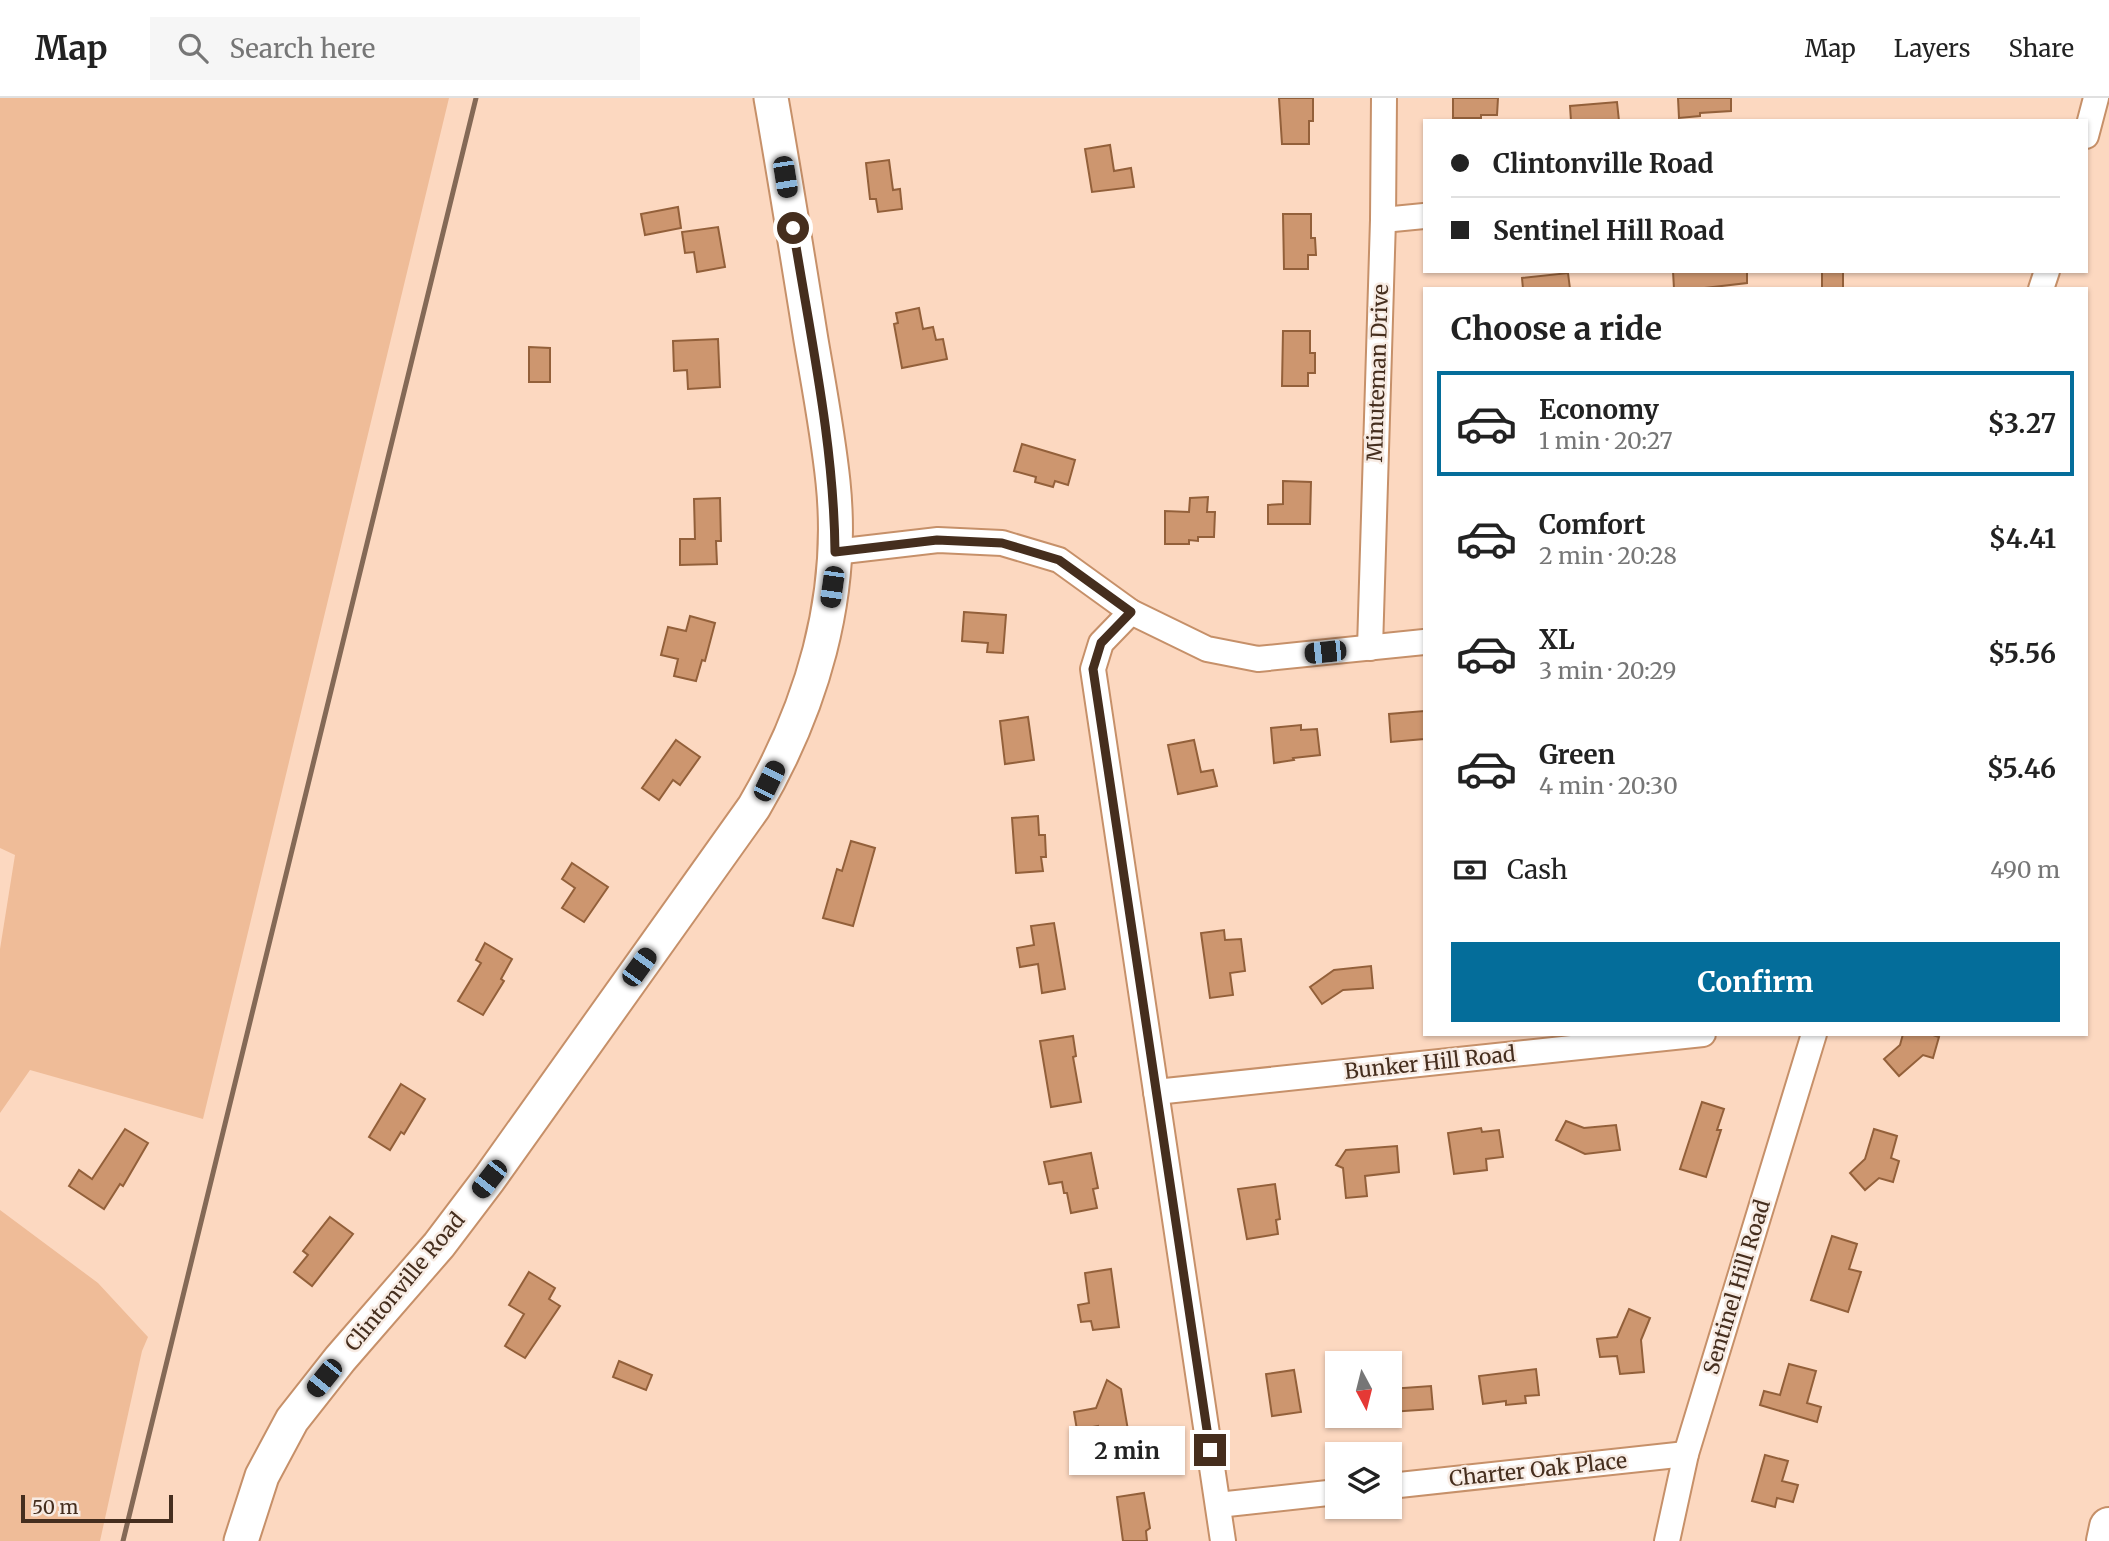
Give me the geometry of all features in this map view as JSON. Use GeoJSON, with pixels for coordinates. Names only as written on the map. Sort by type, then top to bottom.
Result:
{"type":"FeatureCollection","features":[{"type":"Feature","properties":{"kind":"highway"},"geometry":{"type":"LineString","coordinates":[[2106,1541],[2109,1527]]}},
{"type":"Feature","properties":{"kind":"street","name":"Clintonville Road"},"geometry":{"type":"LineString","coordinates":[[241,1541],[262,1476],[292,1420],[340,1359],[439,1245],[489,1179],[754,807],[801,715],[819,660],[830,606],[835,552],[833,483],[772,98]]}},
{"type":"Feature","properties":{"kind":"street","name":"Minuteman Drive"},"geometry":{"type":"LineString","coordinates":[[1370,648],[1383,220],[1384,98]]}},
{"type":"Feature","properties":{"kind":"street"},"geometry":{"type":"LineString","coordinates":[[2088,128],[2096,98]]}},
{"type":"Feature","properties":{"kind":"street"},"geometry":{"type":"LineString","coordinates":[[1383,220],[1423,216]]}},
{"type":"Feature","properties":{"kind":"street"},"geometry":{"type":"LineString","coordinates":[[835,552],[937,540],[1002,543],[1059,560],[1131,612],[1207,649],[1258,659],[1423,642]]}},
{"type":"Feature","properties":{"kind":"street"},"geometry":{"type":"LineString","coordinates":[[1131,612],[1101,643],[1093,669],[1223,1541]]}},
{"type":"Feature","properties":{"kind":"street","name":"Bunker Hill Road"},"geometry":{"type":"LineString","coordinates":[[1156,1091],[1684,1036]]}},
{"type":"Feature","properties":{"kind":"street","name":"Sentinel Hill Road"},"geometry":{"type":"LineString","coordinates":[[1667,1541],[1686,1454],[1813,1036]]}},
{"type":"Feature","properties":{"kind":"street","name":"Charter Oak Place"},"geometry":{"type":"LineString","coordinates":[[1402,1485],[1686,1454]]}},
{"type":"Feature","properties":{"kind":"street"},"geometry":{"type":"LineString","coordinates":[[1218,1504],[1325,1493]]}},
{"type":"Feature","properties":{"kind":"shaded area"},"geometry":{"type":"Polygon","coordinates":[[[0,98],[449,98],[203,1119],[30,1070],[0,1113],[0,949],[15,855],[0,848],[0,98]]]}},
{"type":"Feature","properties":{"kind":"shaded area"},"geometry":{"type":"Polygon","coordinates":[[[0,1210],[98,1283],[148,1337],[142,1351],[100,1541],[0,1541],[0,1210]]]}},
{"type":"Feature","properties":{"kind":"building"},"geometry":{"type":"Polygon","coordinates":[[[1279,98],[1313,98],[1309,144],[1282,144],[1279,98]]]}},
{"type":"Feature","properties":{"kind":"building"},"geometry":{"type":"Polygon","coordinates":[[[1453,98],[1498,98],[1497,115],[1453,118],[1453,98]]]}},
{"type":"Feature","properties":{"kind":"building"},"geometry":{"type":"Polygon","coordinates":[[[1678,98],[1731,98],[1731,111],[1700,113],[1700,116],[1679,118],[1678,98]]]}},
{"type":"Feature","properties":{"kind":"building"},"geometry":{"type":"Polygon","coordinates":[[[1617,102],[1619,119],[1571,119],[1570,106],[1617,102]]]}},
{"type":"Feature","properties":{"kind":"building"},"geometry":{"type":"Polygon","coordinates":[[[1110,145],[1114,171],[1131,168],[1134,187],[1092,192],[1085,149],[1110,145]]]}},
{"type":"Feature","properties":{"kind":"building"},"geometry":{"type":"Polygon","coordinates":[[[889,160],[893,190],[900,189],[902,209],[878,212],[876,199],[870,199],[866,163],[889,160]]]}},
{"type":"Feature","properties":{"kind":"building"},"geometry":{"type":"Polygon","coordinates":[[[678,207],[681,228],[645,235],[641,214],[678,207]]]}},
{"type":"Feature","properties":{"kind":"building"},"geometry":{"type":"Polygon","coordinates":[[[1283,214],[1311,214],[1311,238],[1315,238],[1316,255],[1308,255],[1308,269],[1284,269],[1283,214]]]}},
{"type":"Feature","properties":{"kind":"building"},"geometry":{"type":"Polygon","coordinates":[[[718,227],[725,267],[697,272],[694,252],[685,253],[682,232],[718,227]]]}},
{"type":"Feature","properties":{"kind":"building"},"geometry":{"type":"Polygon","coordinates":[[[1568,273],[1570,287],[1523,287],[1522,278],[1568,273]]]}},
{"type":"Feature","properties":{"kind":"building"},"geometry":{"type":"Polygon","coordinates":[[[1673,273],[1747,273],[1747,283],[1713,287],[1674,287],[1673,273]]]}},
{"type":"Feature","properties":{"kind":"building"},"geometry":{"type":"Polygon","coordinates":[[[1822,273],[1843,273],[1843,287],[1822,287],[1822,273]]]}},
{"type":"Feature","properties":{"kind":"building"},"geometry":{"type":"Polygon","coordinates":[[[919,308],[923,329],[933,327],[936,340],[943,339],[947,359],[902,368],[894,324],[898,323],[896,313],[919,308]]]}},
{"type":"Feature","properties":{"kind":"building"},"geometry":{"type":"Polygon","coordinates":[[[1283,331],[1310,331],[1310,353],[1315,353],[1315,373],[1308,373],[1308,386],[1282,386],[1283,331]]]}},
{"type":"Feature","properties":{"kind":"building"},"geometry":{"type":"Polygon","coordinates":[[[718,339],[720,387],[688,389],[687,370],[674,371],[673,341],[718,339]]]}},
{"type":"Feature","properties":{"kind":"building"},"geometry":{"type":"Polygon","coordinates":[[[529,347],[550,348],[550,382],[529,382],[529,347]]]}},
{"type":"Feature","properties":{"kind":"building"},"geometry":{"type":"Polygon","coordinates":[[[1022,444],[1075,460],[1068,485],[1055,481],[1053,487],[1035,482],[1036,477],[1014,471],[1022,444]]]}},
{"type":"Feature","properties":{"kind":"building"},"geometry":{"type":"Polygon","coordinates":[[[1283,481],[1311,482],[1310,524],[1268,524],[1268,505],[1283,504],[1283,481]]]}},
{"type":"Feature","properties":{"kind":"building"},"geometry":{"type":"Polygon","coordinates":[[[1208,497],[1207,512],[1215,512],[1214,537],[1198,537],[1198,541],[1189,540],[1189,544],[1165,544],[1165,511],[1189,512],[1190,498],[1208,497]]]}},
{"type":"Feature","properties":{"kind":"building"},"geometry":{"type":"Polygon","coordinates":[[[720,498],[721,541],[716,541],[717,564],[680,565],[680,539],[695,539],[694,499],[720,498]]]}},
{"type":"Feature","properties":{"kind":"building"},"geometry":{"type":"Polygon","coordinates":[[[964,612],[1006,615],[1003,653],[987,652],[988,643],[962,641],[964,612]]]}},
{"type":"Feature","properties":{"kind":"building"},"geometry":{"type":"Polygon","coordinates":[[[690,616],[715,623],[705,661],[702,660],[696,681],[674,676],[678,659],[661,655],[668,627],[686,631],[690,616]]]}},
{"type":"Feature","properties":{"kind":"building"},"geometry":{"type":"Polygon","coordinates":[[[1423,711],[1423,739],[1391,742],[1389,714],[1423,711]]]}},
{"type":"Feature","properties":{"kind":"building"},"geometry":{"type":"Polygon","coordinates":[[[1028,717],[1034,760],[1005,764],[1000,721],[1028,717]]]}},
{"type":"Feature","properties":{"kind":"building"},"geometry":{"type":"Polygon","coordinates":[[[1301,725],[1301,730],[1317,729],[1320,755],[1274,763],[1271,728],[1301,725]]]}},
{"type":"Feature","properties":{"kind":"building"},"geometry":{"type":"Polygon","coordinates":[[[676,740],[700,757],[680,785],[673,780],[659,800],[642,788],[676,740]]]}},
{"type":"Feature","properties":{"kind":"building"},"geometry":{"type":"Polygon","coordinates":[[[1194,740],[1201,772],[1213,770],[1217,786],[1178,794],[1168,745],[1194,740]]]}},
{"type":"Feature","properties":{"kind":"building"},"geometry":{"type":"Polygon","coordinates":[[[1038,816],[1039,835],[1045,835],[1046,857],[1041,857],[1043,871],[1016,873],[1012,818],[1038,816]]]}},
{"type":"Feature","properties":{"kind":"building"},"geometry":{"type":"Polygon","coordinates":[[[851,841],[875,848],[853,926],[823,918],[837,869],[842,871],[851,841]]]}},
{"type":"Feature","properties":{"kind":"building"},"geometry":{"type":"Polygon","coordinates":[[[572,863],[608,887],[584,922],[562,908],[575,888],[562,879],[572,863]]]}},
{"type":"Feature","properties":{"kind":"building"},"geometry":{"type":"Polygon","coordinates":[[[1054,923],[1065,989],[1042,993],[1038,964],[1020,967],[1017,948],[1034,945],[1031,926],[1054,923]]]}},
{"type":"Feature","properties":{"kind":"building"},"geometry":{"type":"Polygon","coordinates":[[[1224,930],[1225,940],[1241,939],[1245,971],[1230,973],[1233,995],[1210,998],[1201,933],[1224,930]]]}},
{"type":"Feature","properties":{"kind":"building"},"geometry":{"type":"Polygon","coordinates":[[[485,943],[512,959],[501,979],[504,981],[483,1015],[458,1001],[481,963],[476,960],[485,943]]]}},
{"type":"Feature","properties":{"kind":"building"},"geometry":{"type":"Polygon","coordinates":[[[1371,966],[1373,988],[1343,990],[1322,1004],[1310,987],[1334,970],[1371,966]]]}},
{"type":"Feature","properties":{"kind":"building"},"geometry":{"type":"Polygon","coordinates":[[[1073,1036],[1076,1056],[1073,1057],[1081,1102],[1051,1107],[1040,1041],[1073,1036]]]}},
{"type":"Feature","properties":{"kind":"building"},"geometry":{"type":"Polygon","coordinates":[[[1902,1036],[1939,1037],[1933,1058],[1923,1055],[1899,1076],[1884,1059],[1900,1045],[1902,1036]]]}},
{"type":"Feature","properties":{"kind":"building"},"geometry":{"type":"Polygon","coordinates":[[[401,1084],[425,1099],[404,1134],[401,1132],[390,1150],[369,1137],[401,1084]]]}},
{"type":"Feature","properties":{"kind":"building"},"geometry":{"type":"Polygon","coordinates":[[[1702,1102],[1724,1109],[1717,1130],[1721,1130],[1706,1177],[1680,1169],[1702,1102]]]}},
{"type":"Feature","properties":{"kind":"building"},"geometry":{"type":"Polygon","coordinates":[[[1566,1121],[1584,1128],[1616,1125],[1620,1150],[1585,1154],[1556,1140],[1566,1121]]]}},
{"type":"Feature","properties":{"kind":"building"},"geometry":{"type":"Polygon","coordinates":[[[1481,1128],[1482,1132],[1499,1130],[1503,1157],[1486,1159],[1487,1170],[1454,1174],[1448,1133],[1481,1128]]]}},
{"type":"Feature","properties":{"kind":"building"},"geometry":{"type":"Polygon","coordinates":[[[125,1129],[148,1143],[123,1186],[120,1184],[104,1209],[69,1186],[79,1170],[92,1179],[125,1129]]]}},
{"type":"Feature","properties":{"kind":"building"},"geometry":{"type":"Polygon","coordinates":[[[1874,1129],[1897,1136],[1891,1158],[1899,1161],[1893,1182],[1879,1178],[1865,1190],[1850,1173],[1865,1159],[1874,1129]]]}},
{"type":"Feature","properties":{"kind":"building"},"geometry":{"type":"Polygon","coordinates":[[[1397,1146],[1399,1172],[1365,1176],[1367,1196],[1346,1198],[1343,1168],[1336,1165],[1346,1150],[1397,1146]]]}},
{"type":"Feature","properties":{"kind":"building"},"geometry":{"type":"Polygon","coordinates":[[[1091,1153],[1098,1188],[1093,1189],[1097,1208],[1071,1213],[1062,1182],[1049,1184],[1044,1162],[1091,1153]]]}},
{"type":"Feature","properties":{"kind":"building"},"geometry":{"type":"Polygon","coordinates":[[[1275,1184],[1280,1219],[1276,1220],[1278,1234],[1247,1239],[1238,1189],[1275,1184]]]}},
{"type":"Feature","properties":{"kind":"building"},"geometry":{"type":"Polygon","coordinates":[[[330,1217],[353,1234],[312,1286],[294,1272],[308,1255],[303,1251],[330,1217]]]}},
{"type":"Feature","properties":{"kind":"building"},"geometry":{"type":"Polygon","coordinates":[[[1832,1236],[1857,1244],[1849,1269],[1861,1272],[1848,1312],[1811,1300],[1832,1236]]]}},
{"type":"Feature","properties":{"kind":"building"},"geometry":{"type":"Polygon","coordinates":[[[1111,1269],[1119,1327],[1093,1330],[1091,1321],[1081,1322],[1078,1305],[1089,1303],[1085,1273],[1111,1269]]]}},
{"type":"Feature","properties":{"kind":"building"},"geometry":{"type":"Polygon","coordinates":[[[529,1272],[555,1288],[549,1299],[560,1306],[525,1358],[505,1346],[524,1314],[509,1305],[529,1272]]]}},
{"type":"Feature","properties":{"kind":"building"},"geometry":{"type":"Polygon","coordinates":[[[1629,1309],[1650,1318],[1641,1340],[1644,1372],[1620,1374],[1617,1356],[1600,1357],[1597,1339],[1617,1337],[1629,1309]]]}},
{"type":"Feature","properties":{"kind":"building"},"geometry":{"type":"Polygon","coordinates":[[[619,1361],[652,1375],[646,1390],[613,1377],[619,1361]]]}},
{"type":"Feature","properties":{"kind":"building"},"geometry":{"type":"Polygon","coordinates":[[[1789,1364],[1816,1371],[1807,1403],[1821,1407],[1817,1422],[1760,1405],[1764,1391],[1780,1395],[1789,1364]]]}},
{"type":"Feature","properties":{"kind":"building"},"geometry":{"type":"Polygon","coordinates":[[[1536,1369],[1539,1395],[1525,1396],[1526,1403],[1506,1405],[1506,1401],[1483,1404],[1479,1376],[1536,1369]]]}},
{"type":"Feature","properties":{"kind":"building"},"geometry":{"type":"Polygon","coordinates":[[[1294,1370],[1301,1412],[1272,1416],[1266,1374],[1294,1370]]]}},
{"type":"Feature","properties":{"kind":"building"},"geometry":{"type":"Polygon","coordinates":[[[1107,1380],[1121,1389],[1130,1442],[1101,1447],[1098,1426],[1077,1430],[1074,1412],[1096,1408],[1107,1380]]]}},
{"type":"Feature","properties":{"kind":"building"},"geometry":{"type":"Polygon","coordinates":[[[1431,1386],[1433,1409],[1402,1411],[1402,1388],[1431,1386]]]}},
{"type":"Feature","properties":{"kind":"building"},"geometry":{"type":"Polygon","coordinates":[[[1765,1455],[1788,1461],[1782,1481],[1798,1485],[1793,1502],[1777,1498],[1775,1507],[1752,1501],[1765,1455]]]}},
{"type":"Feature","properties":{"kind":"building"},"geometry":{"type":"Polygon","coordinates":[[[1144,1493],[1150,1528],[1146,1531],[1147,1541],[1123,1541],[1117,1497],[1144,1493]]]}},
{"type":"Feature","properties":{"kind":"railway"},"geometry":{"type":"LineString","coordinates":[[123,1541],[476,98]]}},
{"type":"Feature","properties":{"kind":"route"},"geometry":{"type":"LineString","coordinates":[[793,228],[830,456],[835,552],[937,540],[1002,543],[1059,560],[1131,612],[1101,643],[1093,669],[1210,1450]]}}]}
